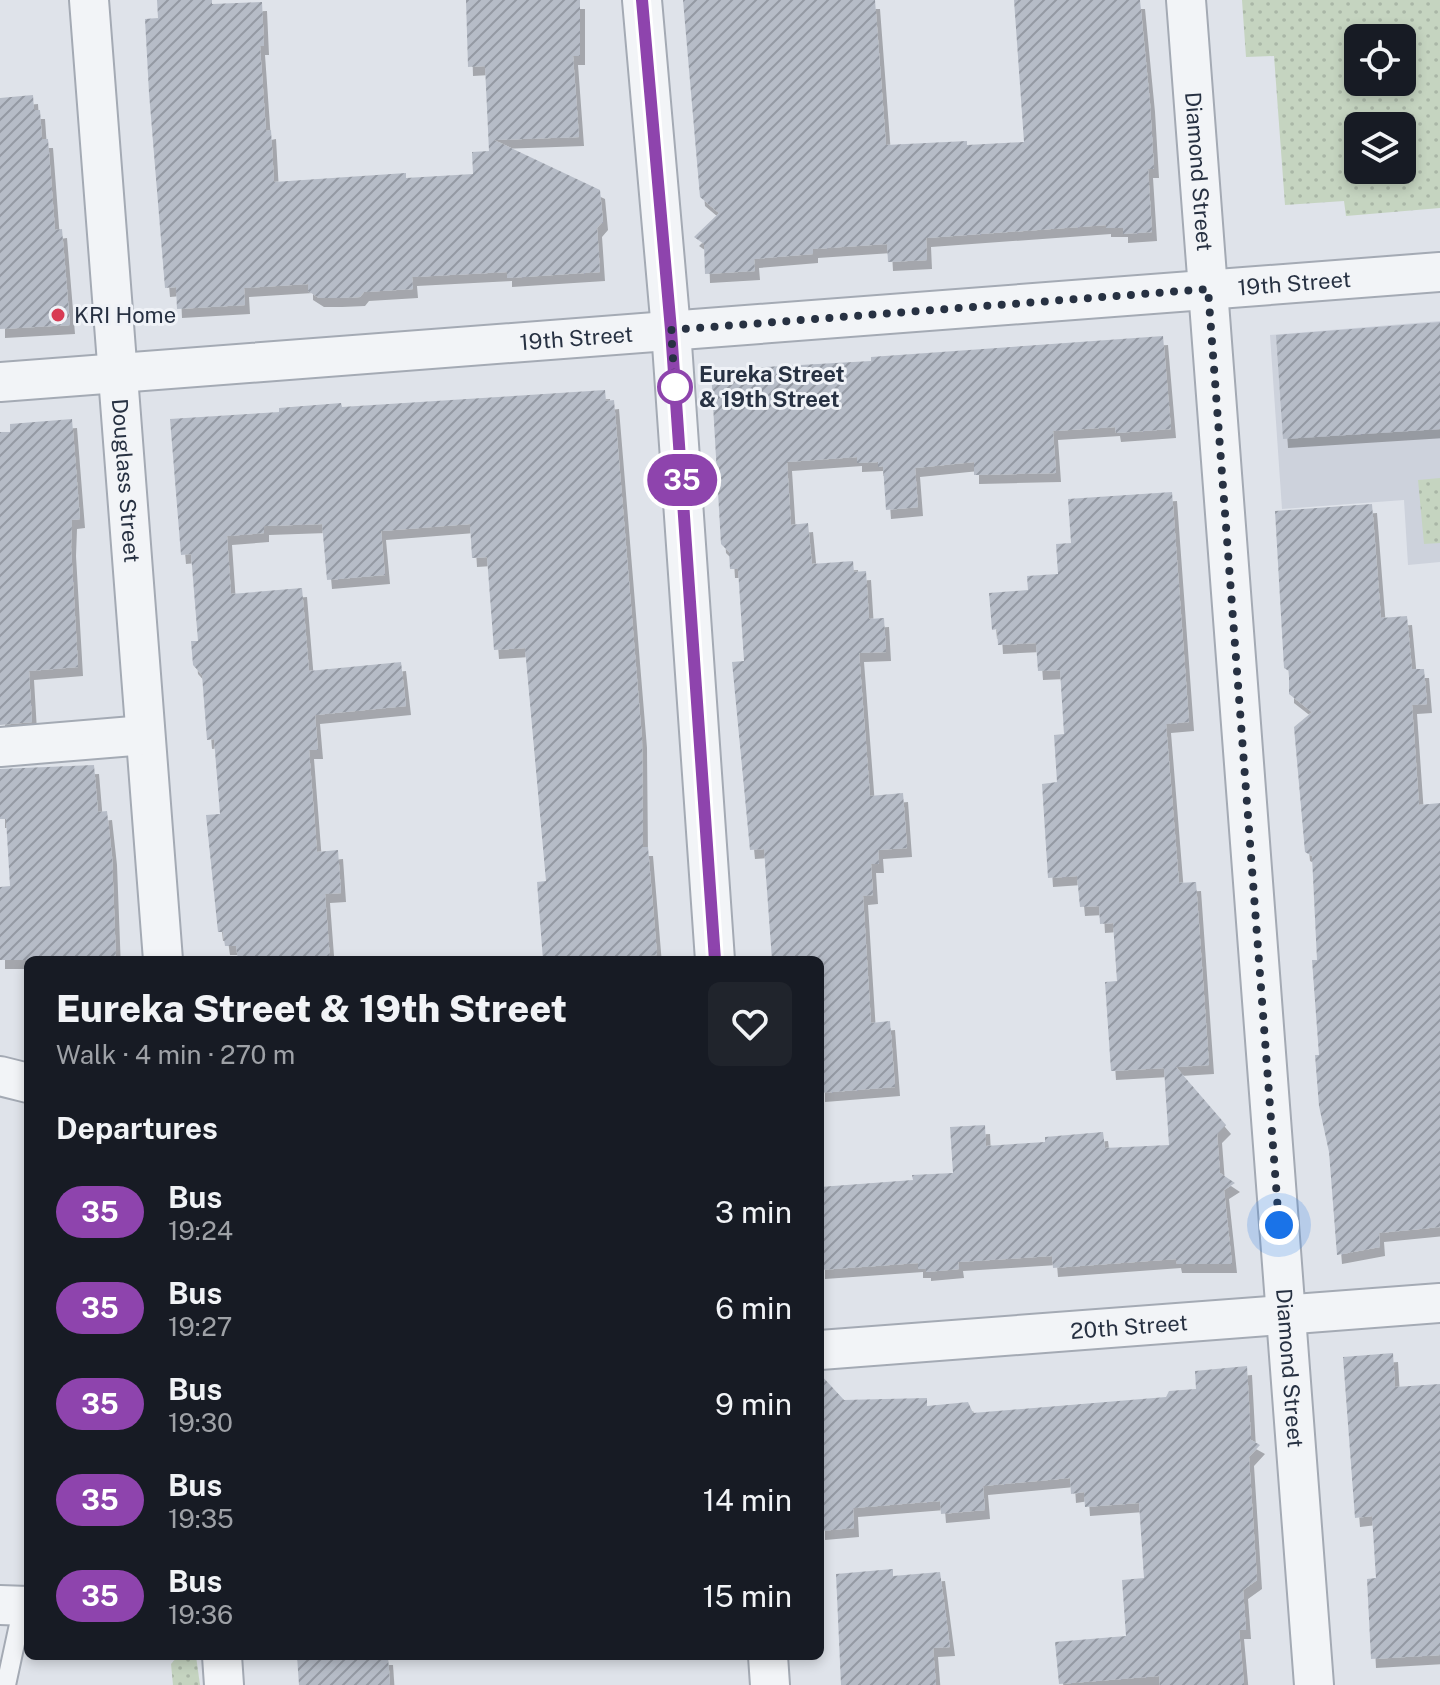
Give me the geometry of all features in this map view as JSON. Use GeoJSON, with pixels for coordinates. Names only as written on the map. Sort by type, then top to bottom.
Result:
{"type":"FeatureCollection","features":[{"type":"Feature","properties":{"kind":"street","name":"Douglass Street"},"geometry":{"type":"LineString","coordinates":[[89,0],[163,956]]}},
{"type":"Feature","properties":{"kind":"street"},"geometry":{"type":"LineString","coordinates":[[642,0],[671,330],[715,956]]}},
{"type":"Feature","properties":{"kind":"street","name":"Diamond Street"},"geometry":{"type":"LineString","coordinates":[[1186,0],[1314,1685]]}},
{"type":"Feature","properties":{"kind":"street","name":"19th Street"},"geometry":{"type":"LineString","coordinates":[[0,382],[1440,272]]}},
{"type":"Feature","properties":{"kind":"street"},"geometry":{"type":"LineString","coordinates":[[0,747],[145,735]]}},
{"type":"Feature","properties":{"kind":"street"},"geometry":{"type":"LineString","coordinates":[[0,1076],[24,1082]]}},
{"type":"Feature","properties":{"kind":"street","name":"20th Street"},"geometry":{"type":"LineString","coordinates":[[824,1350],[1440,1303]]}},
{"type":"Feature","properties":{"kind":"street"},"geometry":{"type":"LineString","coordinates":[[222,1660],[224,1685]]}},
{"type":"Feature","properties":{"kind":"street"},"geometry":{"type":"LineString","coordinates":[[768,1660],[770,1685]]}},
{"type":"Feature","properties":{"kind":"lane"},"geometry":{"type":"LineString","coordinates":[[6,1685],[17,1606]]}},
{"type":"Feature","properties":{"kind":"shaded area"},"geometry":{"type":"Polygon","coordinates":[[[1440,321],[1440,562],[1408,565],[1404,500],[1282,509],[1270,335],[1440,321]]]}},
{"type":"Feature","properties":{"kind":"green space"},"geometry":{"type":"Polygon","coordinates":[[[1242,0],[1440,0],[1440,208],[1346,216],[1344,201],[1285,205],[1274,56],[1246,57],[1242,0]]]}},
{"type":"Feature","properties":{"kind":"green space"},"geometry":{"type":"Polygon","coordinates":[[[1440,478],[1440,543],[1424,544],[1418,480],[1440,478]]]}},
{"type":"Feature","properties":{"kind":"green space"},"geometry":{"type":"Polygon","coordinates":[[[174,1660],[197,1660],[200,1685],[173,1685],[171,1664],[174,1660]]]}},
{"type":"Feature","properties":{"kind":"building"},"geometry":{"type":"Polygon","coordinates":[[[157,0],[212,0],[212,4],[262,2],[264,46],[260,46],[266,131],[271,130],[274,182],[406,173],[406,178],[473,174],[472,152],[489,151],[485,66],[468,67],[466,0],[580,0],[580,56],[573,56],[579,137],[494,140],[600,190],[603,221],[597,228],[600,272],[507,278],[507,272],[412,277],[413,289],[364,292],[360,297],[319,298],[308,291],[308,284],[244,288],[245,305],[177,309],[176,287],[165,288],[149,93],[145,19],[158,18],[157,0]]]}},
{"type":"Feature","properties":{"kind":"building"},"geometry":{"type":"Polygon","coordinates":[[[683,0],[875,0],[886,145],[967,141],[967,145],[1024,142],[1014,0],[1140,0],[1154,169],[1148,169],[1152,232],[1123,234],[1123,228],[1106,228],[1106,225],[926,238],[927,260],[888,262],[887,244],[813,249],[813,254],[754,259],[755,271],[705,274],[704,244],[694,237],[719,213],[700,197],[683,0]]]}},
{"type":"Feature","properties":{"kind":"building"},"geometry":{"type":"Polygon","coordinates":[[[33,95],[34,110],[40,110],[42,139],[48,139],[55,230],[62,229],[70,325],[0,329],[0,98],[33,95]]]}},
{"type":"Feature","properties":{"kind":"building"},"geometry":{"type":"Polygon","coordinates":[[[1440,322],[1440,429],[1283,439],[1276,335],[1440,322]]]}},
{"type":"Feature","properties":{"kind":"building"},"geometry":{"type":"Polygon","coordinates":[[[1163,336],[1171,429],[1116,433],[1115,427],[1053,431],[1056,473],[974,475],[974,462],[915,468],[918,507],[886,510],[883,466],[878,467],[878,462],[857,463],[857,457],[787,462],[791,525],[808,523],[812,564],[853,561],[854,572],[866,571],[869,619],[884,618],[886,652],[859,653],[870,796],[903,793],[907,848],[878,850],[879,864],[871,864],[873,895],[863,896],[871,1023],[890,1021],[895,1087],[824,1093],[824,956],[772,956],[764,849],[750,850],[732,662],[744,661],[738,569],[730,569],[729,552],[721,544],[711,370],[871,361],[871,357],[1163,336]]]}},
{"type":"Feature","properties":{"kind":"building"},"geometry":{"type":"Polygon","coordinates":[[[605,390],[606,401],[614,400],[642,739],[643,847],[648,847],[657,955],[543,956],[537,882],[546,881],[525,648],[494,650],[487,557],[472,558],[470,524],[381,531],[385,575],[327,580],[322,524],[264,526],[264,533],[227,536],[231,594],[302,588],[309,671],[401,662],[406,706],[315,715],[318,750],[309,750],[317,852],[338,850],[341,893],[325,894],[330,956],[237,956],[236,946],[225,946],[223,932],[218,932],[206,815],[220,814],[214,739],[207,740],[202,675],[193,665],[191,641],[198,641],[191,554],[181,555],[170,419],[279,412],[279,408],[341,403],[342,407],[605,390]]]}},
{"type":"Feature","properties":{"kind":"building"},"geometry":{"type":"Polygon","coordinates":[[[72,419],[80,519],[72,520],[71,547],[78,667],[29,671],[32,722],[0,725],[0,432],[10,432],[10,424],[72,419]]]}},
{"type":"Feature","properties":{"kind":"building"},"geometry":{"type":"Polygon","coordinates":[[[1172,492],[1189,722],[1166,724],[1179,883],[1196,882],[1209,1065],[1176,1067],[1226,1125],[1217,1134],[1220,1173],[1235,1183],[1224,1190],[1232,1264],[1177,1264],[1176,1259],[1053,1268],[1052,1256],[958,1262],[959,1269],[926,1272],[926,1269],[918,1269],[918,1263],[824,1270],[824,1187],[913,1180],[912,1175],[953,1173],[950,1127],[985,1125],[986,1146],[1045,1142],[1045,1137],[1103,1132],[1105,1148],[1169,1145],[1164,1068],[1111,1071],[1105,982],[1117,981],[1113,923],[1100,924],[1099,906],[1080,907],[1077,876],[1048,878],[1042,784],[1057,782],[1054,735],[1064,734],[1060,670],[1038,671],[1036,643],[998,645],[997,629],[992,630],[989,593],[1028,590],[1027,576],[1058,574],[1056,544],[1071,543],[1068,499],[1172,492]]]}},
{"type":"Feature","properties":{"kind":"building"},"geometry":{"type":"Polygon","coordinates":[[[1372,504],[1381,618],[1407,616],[1412,669],[1424,669],[1427,704],[1412,705],[1419,805],[1440,803],[1440,1227],[1379,1233],[1380,1247],[1337,1255],[1329,1152],[1319,1106],[1315,1055],[1319,1055],[1312,960],[1317,960],[1312,856],[1305,852],[1294,727],[1312,712],[1289,694],[1289,671],[1284,668],[1275,511],[1372,504]]]}},
{"type":"Feature","properties":{"kind":"building"},"geometry":{"type":"Polygon","coordinates":[[[94,765],[98,812],[107,811],[116,956],[24,956],[24,960],[0,960],[0,887],[10,886],[6,819],[0,819],[0,769],[94,765]]]}},
{"type":"Feature","properties":{"kind":"building"},"geometry":{"type":"Polygon","coordinates":[[[1393,1353],[1395,1387],[1440,1384],[1440,1655],[1371,1659],[1367,1579],[1376,1578],[1372,1516],[1355,1518],[1343,1357],[1393,1353]]]}},
{"type":"Feature","properties":{"kind":"building"},"geometry":{"type":"Polygon","coordinates":[[[1247,1366],[1251,1440],[1260,1445],[1249,1457],[1257,1580],[1243,1590],[1246,1630],[1239,1630],[1244,1685],[1160,1685],[1159,1676],[1059,1684],[1055,1642],[1126,1636],[1122,1580],[1144,1578],[1139,1503],[1085,1507],[1084,1492],[1071,1494],[1070,1478],[983,1486],[985,1510],[941,1514],[940,1501],[853,1508],[854,1528],[824,1531],[824,1378],[844,1400],[927,1398],[927,1406],[968,1402],[973,1413],[1166,1397],[1169,1391],[1196,1389],[1195,1371],[1247,1366]]]}},
{"type":"Feature","properties":{"kind":"building"},"geometry":{"type":"Polygon","coordinates":[[[893,1569],[893,1576],[940,1572],[950,1647],[933,1648],[936,1685],[841,1685],[836,1574],[893,1569]]]}},
{"type":"Feature","properties":{"kind":"building"},"geometry":{"type":"Polygon","coordinates":[[[297,1660],[388,1660],[390,1685],[299,1685],[297,1660]]]}},
{"type":"Feature","properties":{"kind":"bus line","name":"35"},"geometry":{"type":"LineString","coordinates":[[642,0],[671,330],[715,956]]}},
{"type":"Feature","properties":{"kind":"place","name":"KRI Home"},"geometry":{"type":"Point","coordinates":[58,315]}},
{"type":"Feature","properties":{"kind":"place","name":"Eureka Street & 19th Street"},"geometry":{"type":"Point","coordinates":[675,387]}},
{"type":"Feature","properties":{"kind":"route"},"geometry":{"type":"LineString","coordinates":[[675,387],[671,330],[1208,289],[1279,1225]]}}]}
